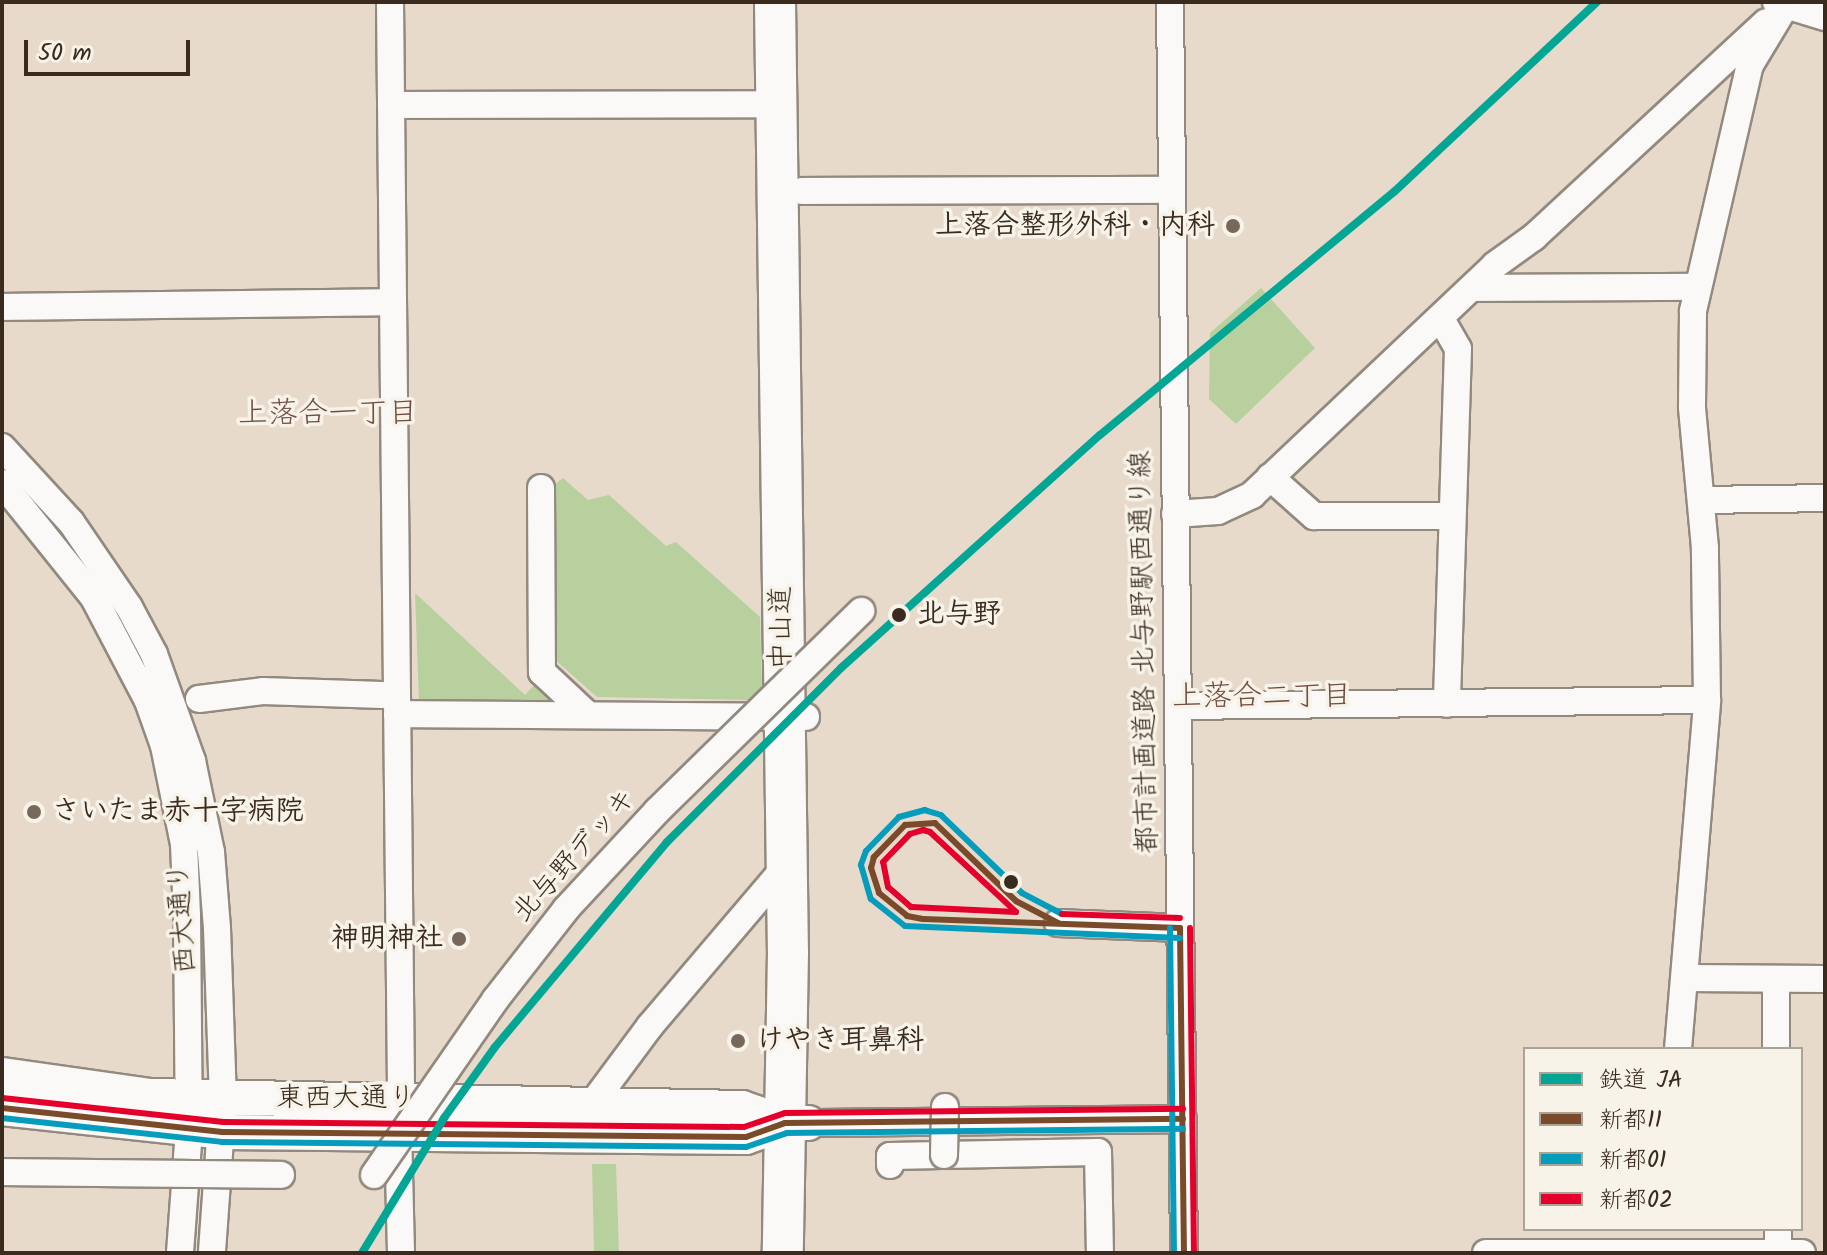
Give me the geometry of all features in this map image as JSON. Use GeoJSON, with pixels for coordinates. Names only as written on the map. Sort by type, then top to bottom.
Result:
{"type":"FeatureCollection","features":[{"type":"Feature","properties":{"kind":"highway","name":"中山道"},"geometry":{"type":"LineString","coordinates":[[775,2],[794,717],[786,866],[796,1123],[810,1253]]}},
{"type":"Feature","properties":{"kind":"highway","name":"中山道"},"geometry":{"type":"LineString","coordinates":[[783,1253],[796,1123],[794,717],[802,191],[798,2]]}},
{"type":"Feature","properties":{"kind":"main road"},"geometry":{"type":"LineString","coordinates":[[2,1053],[9,1096]]}},
{"type":"Feature","properties":{"kind":"main road","name":"東西大通り"},"geometry":{"type":"LineString","coordinates":[[9,1096],[200,1120],[592,1104],[742,1108],[796,1123]]}},
{"type":"Feature","properties":{"kind":"main road","name":"東西大通り"},"geometry":{"type":"LineString","coordinates":[[200,1120],[223,1098],[399,1114],[746,1137],[796,1123]]}},
{"type":"Feature","properties":{"kind":"street"},"geometry":{"type":"LineString","coordinates":[[390,2],[393,302],[389,705],[401,1253]]}},
{"type":"Feature","properties":{"kind":"street","name":"都市計画道路 北与野駅西通り線"},"geometry":{"type":"LineString","coordinates":[[1170,2],[1184,1253]]}},
{"type":"Feature","properties":{"kind":"street"},"geometry":{"type":"LineString","coordinates":[[1784,3],[1825,17]]}},
{"type":"Feature","properties":{"kind":"street"},"geometry":{"type":"LineString","coordinates":[[1678,1047],[1707,700],[1702,500],[1692,407],[1697,287],[1750,65],[1784,3]]}},
{"type":"Feature","properties":{"kind":"street"},"geometry":{"type":"LineString","coordinates":[[1175,514],[1230,508],[1270,477],[1784,3]]}},
{"type":"Feature","properties":{"kind":"street"},"geometry":{"type":"LineString","coordinates":[[391,105],[777,104]]}},
{"type":"Feature","properties":{"kind":"street"},"geometry":{"type":"LineString","coordinates":[[802,191],[1172,190]]}},
{"type":"Feature","properties":{"kind":"street"},"geometry":{"type":"LineString","coordinates":[[1474,288],[1697,287]]}},
{"type":"Feature","properties":{"kind":"street"},"geometry":{"type":"LineString","coordinates":[[2,307],[393,302]]}},
{"type":"Feature","properties":{"kind":"street"},"geometry":{"type":"LineString","coordinates":[[1441,319],[1458,349],[1447,704]]}},
{"type":"Feature","properties":{"kind":"street","name":"西大通り"},"geometry":{"type":"LineString","coordinates":[[2,447],[71,522],[100,562],[154,654],[173,700],[192,761],[211,852],[223,1098]]}},
{"type":"Feature","properties":{"kind":"street"},"geometry":{"type":"LineString","coordinates":[[1270,477],[1314,516],[1452,516]]}},
{"type":"Feature","properties":{"kind":"street","name":"西大通り"},"geometry":{"type":"LineString","coordinates":[[2,483],[94,598],[142,688],[164,746],[184,844],[200,1120],[212,1253]]}},
{"type":"Feature","properties":{"kind":"street"},"geometry":{"type":"LineString","coordinates":[[541,488],[542,672],[588,715]]}},
{"type":"Feature","properties":{"kind":"street"},"geometry":{"type":"LineString","coordinates":[[1702,500],[1825,498]]}},
{"type":"Feature","properties":{"kind":"street","name":"北与野デッキ"},"geometry":{"type":"LineString","coordinates":[[374,1175],[495,1000],[566,909],[657,811],[861,611]]}},
{"type":"Feature","properties":{"kind":"street"},"geometry":{"type":"LineString","coordinates":[[199,699],[263,691],[389,705],[588,715],[794,717]]}},
{"type":"Feature","properties":{"kind":"street"},"geometry":{"type":"LineString","coordinates":[[1178,706],[1707,700]]}},
{"type":"Feature","properties":{"kind":"street"},"geometry":{"type":"LineString","coordinates":[[592,1104],[650,1026],[786,866]]}},
{"type":"Feature","properties":{"kind":"street"},"geometry":{"type":"LineString","coordinates":[[1058,923],[1180,928]]}},
{"type":"Feature","properties":{"kind":"street"},"geometry":{"type":"LineString","coordinates":[[1686,978],[1825,979]]}},
{"type":"Feature","properties":{"kind":"street"},"geometry":{"type":"LineString","coordinates":[[1776,979],[1776,1047]]}},
{"type":"Feature","properties":{"kind":"street"},"geometry":{"type":"LineString","coordinates":[[944,1155],[945,1107]]}},
{"type":"Feature","properties":{"kind":"street"},"geometry":{"type":"LineString","coordinates":[[796,1123],[1183,1119]]}},
{"type":"Feature","properties":{"kind":"street","name":"西大通り"},"geometry":{"type":"LineString","coordinates":[[180,1253],[200,1120]]}},
{"type":"Feature","properties":{"kind":"street"},"geometry":{"type":"LineString","coordinates":[[890,1165],[890,1156],[1098,1152],[1100,1253]]}},
{"type":"Feature","properties":{"kind":"street"},"geometry":{"type":"LineString","coordinates":[[2,1172],[281,1175]]}},
{"type":"Feature","properties":{"kind":"street"},"geometry":{"type":"LineString","coordinates":[[1778,1231],[1778,1253]]}},
{"type":"Feature","properties":{"kind":"street"},"geometry":{"type":"LineString","coordinates":[[1486,1253],[1661,1244],[1802,1253]]}},
{"type":"Feature","properties":{"kind":"green space"},"geometry":{"type":"Polygon","coordinates":[[[1261,288],[1315,348],[1236,424],[1209,399],[1210,333],[1261,288]]]}},
{"type":"Feature","properties":{"kind":"green space"},"geometry":{"type":"Polygon","coordinates":[[[563,478],[588,500],[609,495],[666,546],[676,542],[760,617],[762,690],[751,700],[597,697],[552,657],[547,491],[563,478]]]}},
{"type":"Feature","properties":{"kind":"green space"},"geometry":{"type":"Polygon","coordinates":[[[415,593],[525,695],[538,681],[562,704],[419,703],[415,593]]]}},
{"type":"Feature","properties":{"kind":"green space"},"geometry":{"type":"Polygon","coordinates":[[[592,1164],[616,1164],[619,1253],[594,1253],[592,1164]]]}},
{"type":"Feature","properties":{"kind":"rail line","name":"JA"},"geometry":{"type":"LineString","coordinates":[[362,1253],[444,1118],[495,1047],[667,842],[841,668],[1100,435],[1395,191],[1597,2]]}},
{"type":"Feature","properties":{"kind":"transit line","name":"新都01"},"geometry":{"type":"LineString","coordinates":[[1062,914],[1022,893],[941,815],[925,810],[899,817],[866,851],[861,865],[871,899],[905,926],[1180,938]]}},
{"type":"Feature","properties":{"kind":"transit line","name":"新都11"},"geometry":{"type":"LineString","coordinates":[[1058,923],[1016,901],[935,823],[905,825],[874,857],[871,868],[879,893],[907,916],[923,919],[1180,928]]}},
{"type":"Feature","properties":{"kind":"transit line","name":"新都02"},"geometry":{"type":"LineString","coordinates":[[923,830],[930,832],[1016,912],[911,907],[888,887],[883,862],[910,834],[923,830]]}},
{"type":"Feature","properties":{"kind":"transit line","name":"新都02"},"geometry":{"type":"LineString","coordinates":[[1062,914],[1180,918]]}},
{"type":"Feature","properties":{"kind":"transit line","name":"新都01"},"geometry":{"type":"LineString","coordinates":[[1170,928],[1174,1253]]}},
{"type":"Feature","properties":{"kind":"transit line","name":"新都11"},"geometry":{"type":"LineString","coordinates":[[1180,928],[1184,1253]]}},
{"type":"Feature","properties":{"kind":"transit line","name":"新都02"},"geometry":{"type":"LineString","coordinates":[[1190,928],[1194,1253]]}},
{"type":"Feature","properties":{"kind":"transit line","name":"新都02"},"geometry":{"type":"LineString","coordinates":[[3,1098],[223,1122],[744,1127],[785,1113],[1183,1109]]}},
{"type":"Feature","properties":{"kind":"transit line","name":"新都11"},"geometry":{"type":"LineString","coordinates":[[2,1108],[222,1132],[746,1137],[785,1123],[1183,1119]]}},
{"type":"Feature","properties":{"kind":"transit line","name":"新都01"},"geometry":{"type":"LineString","coordinates":[[2,1118],[222,1142],[746,1147],[787,1133],[1183,1129]]}},
{"type":"Feature","properties":{"kind":"place","name":"上落合整形外科・内科"},"geometry":{"type":"Point","coordinates":[1233,226]}},
{"type":"Feature","properties":{"kind":"place","name":"北与野"},"geometry":{"type":"Point","coordinates":[899,615]}},
{"type":"Feature","properties":{"kind":"place","name":"さいたま赤十字病院"},"geometry":{"type":"Point","coordinates":[34,812]}},
{"type":"Feature","properties":{"kind":"place","name":"神明神社"},"geometry":{"type":"Point","coordinates":[459,939]}},
{"type":"Feature","properties":{"kind":"place","name":"けやき耳鼻科"},"geometry":{"type":"Point","coordinates":[738,1041]}},
{"type":"Feature","properties":{"kind":"district","name":"上落合一丁目"},"geometry":{"type":"Point","coordinates":[328,414]}},
{"type":"Feature","properties":{"kind":"district","name":"上落合二丁目"},"geometry":{"type":"Point","coordinates":[1262,697]}}]}
